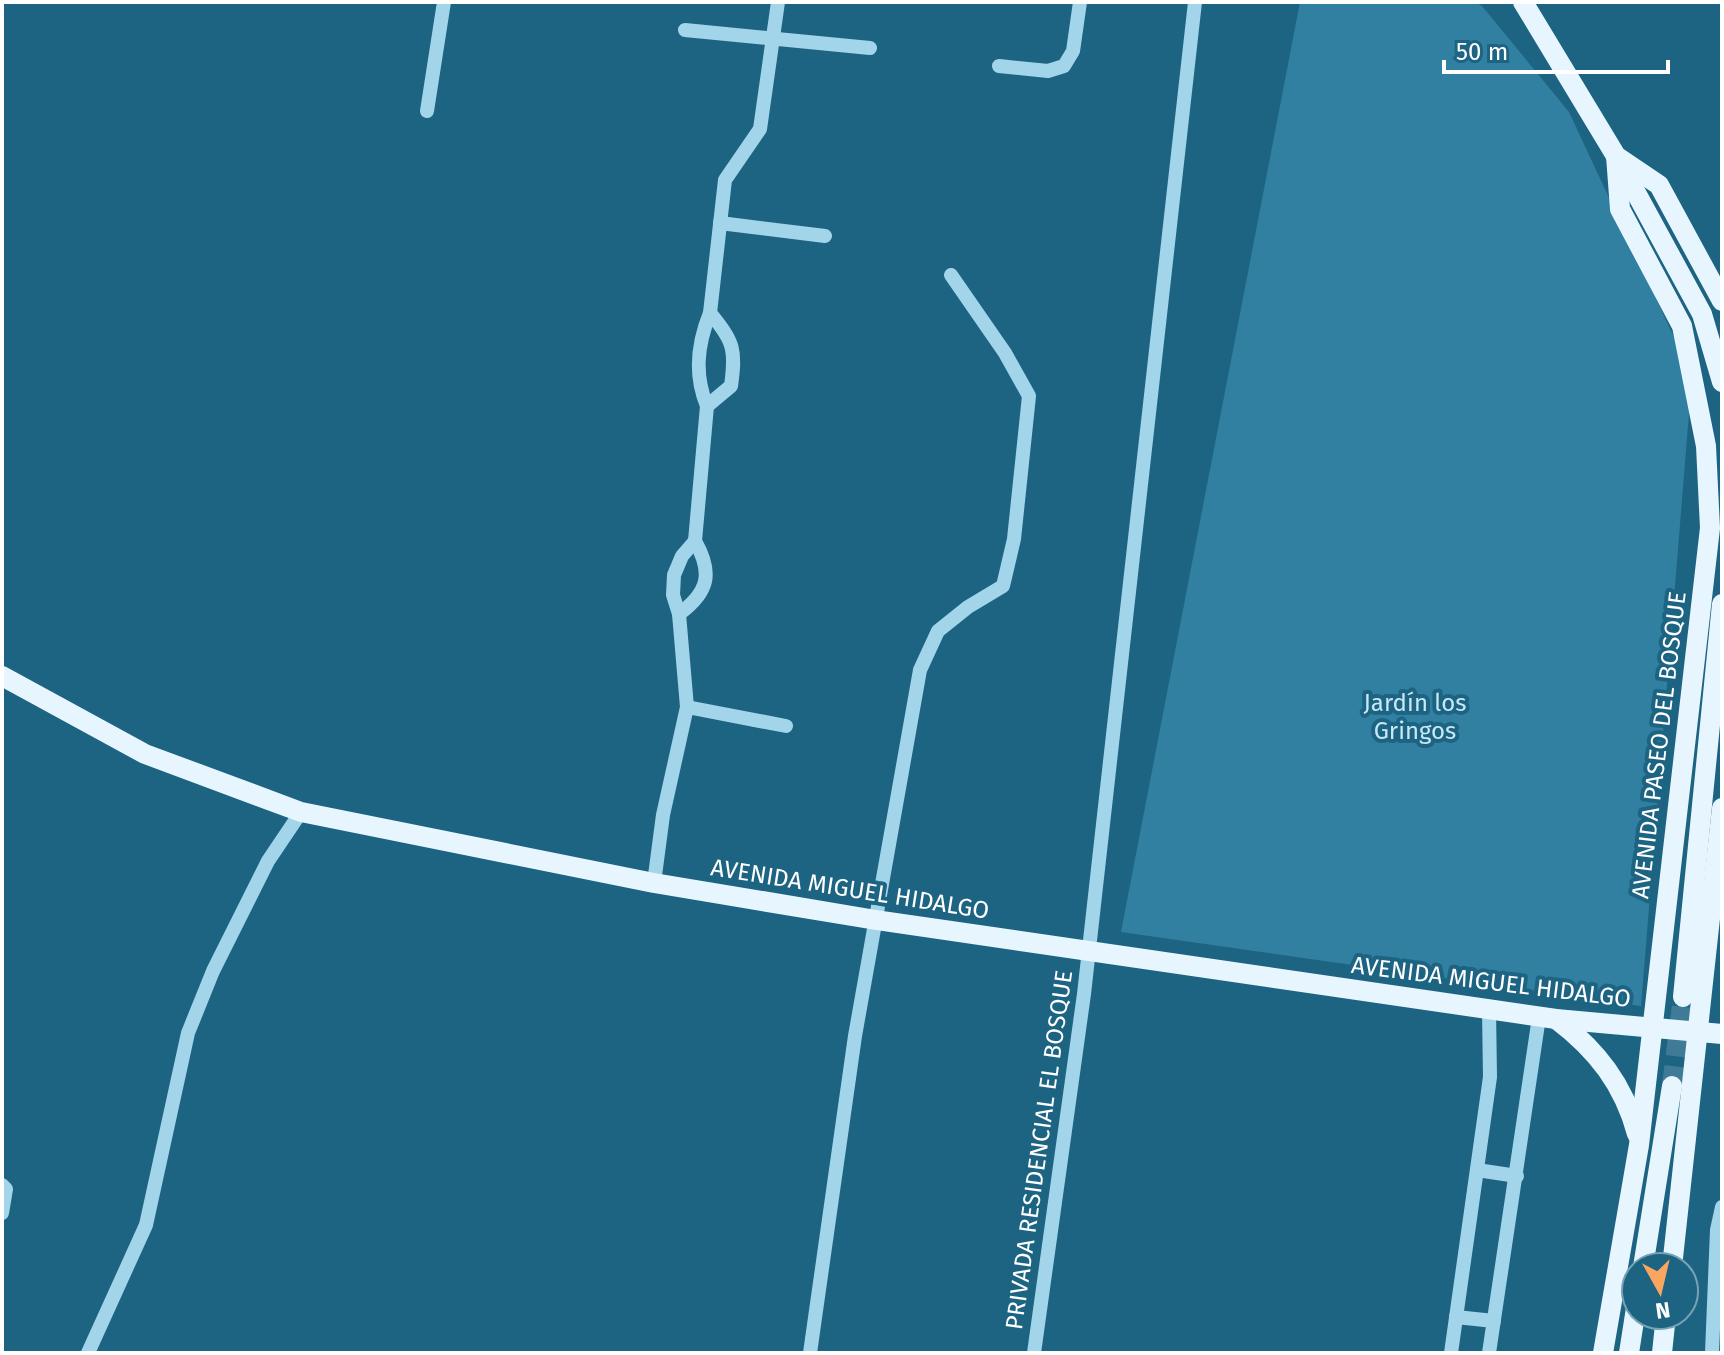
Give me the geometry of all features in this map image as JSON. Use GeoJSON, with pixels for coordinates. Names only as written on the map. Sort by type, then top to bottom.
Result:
{"type":"FeatureCollection","features":[{"type":"Feature","properties":{"kind":"main road","name":"AVENIDA PASEO DEL BOSQUE"},"geometry":{"type":"LineString","coordinates":[[1523,2],[1616,156],[1659,185],[1722,301]]}},
{"type":"Feature","properties":{"kind":"main road","name":"AVENIDA PASEO DEL BOSQUE"},"geometry":{"type":"LineString","coordinates":[[1603,1353],[1639,1145],[1710,528],[1706,446],[1697,388],[1682,326],[1620,209],[1616,156]]}},
{"type":"Feature","properties":{"kind":"main road"},"geometry":{"type":"LineString","coordinates":[[1616,156],[1702,314],[1722,382]]}},
{"type":"Feature","properties":{"kind":"main road"},"geometry":{"type":"LineString","coordinates":[[1683,997],[1722,604]]}},
{"type":"Feature","properties":{"kind":"main road","name":"AVENIDA MIGUEL HIDALGO"},"geometry":{"type":"LineString","coordinates":[[2,676],[145,754],[301,812],[654,883],[876,920],[1548,1018],[1722,1034]]}},
{"type":"Feature","properties":{"kind":"main road"},"geometry":{"type":"LineString","coordinates":[[1674,1251],[1722,808]]}},
{"type":"Feature","properties":{"kind":"main road"},"geometry":{"type":"LineString","coordinates":[[1548,1018],[1581,1038],[1602,1061],[1626,1101],[1639,1145]]}},
{"type":"Feature","properties":{"kind":"main road"},"geometry":{"type":"LineString","coordinates":[[1646,1251],[1672,1086]]}},
{"type":"Feature","properties":{"kind":"main road"},"geometry":{"type":"LineString","coordinates":[[1629,1353],[1632,1331]]}},
{"type":"Feature","properties":{"kind":"main road"},"geometry":{"type":"LineString","coordinates":[[1662,1353],[1664,1331]]}},
{"type":"Feature","properties":{"kind":"street"},"geometry":{"type":"LineString","coordinates":[[427,111],[444,2]]}},
{"type":"Feature","properties":{"kind":"street"},"geometry":{"type":"LineString","coordinates":[[679,614],[697,601],[706,582],[706,560],[695,541],[707,406],[700,388],[697,361],[710,313],[725,180],[760,129],[778,2]]}},
{"type":"Feature","properties":{"kind":"street"},"geometry":{"type":"LineString","coordinates":[[999,66],[1048,71],[1064,66],[1073,51],[1080,2]]}},
{"type":"Feature","properties":{"kind":"street","name":"PRIVADA RESIDENCIAL EL BOSQUE"},"geometry":{"type":"LineString","coordinates":[[1034,1353],[1088,953],[1195,2]]}},
{"type":"Feature","properties":{"kind":"street"},"geometry":{"type":"LineString","coordinates":[[685,30],[870,48]]}},
{"type":"Feature","properties":{"kind":"street"},"geometry":{"type":"LineString","coordinates":[[720,223],[825,236]]}},
{"type":"Feature","properties":{"kind":"street"},"geometry":{"type":"LineString","coordinates":[[810,1353],[855,1036],[920,670],[938,631],[968,607],[1003,586],[1014,539],[1029,396],[1005,353],[951,275]]}},
{"type":"Feature","properties":{"kind":"street"},"geometry":{"type":"LineString","coordinates":[[707,406],[731,386],[735,359],[728,334],[710,313]]}},
{"type":"Feature","properties":{"kind":"street"},"geometry":{"type":"LineString","coordinates":[[654,883],[663,815],[687,707],[679,614],[673,595],[674,575],[682,556],[695,541]]}},
{"type":"Feature","properties":{"kind":"street"},"geometry":{"type":"LineString","coordinates":[[687,707],[786,726]]}},
{"type":"Feature","properties":{"kind":"street"},"geometry":{"type":"LineString","coordinates":[[88,1353],[146,1225],[188,1033],[213,971],[268,861],[301,812]]}},
{"type":"Feature","properties":{"kind":"street"},"geometry":{"type":"LineString","coordinates":[[1451,1353],[1490,1077],[1489,1010]]}},
{"type":"Feature","properties":{"kind":"street"},"geometry":{"type":"LineString","coordinates":[[1489,1353],[1517,1176],[1548,1018]]}},
{"type":"Feature","properties":{"kind":"street"},"geometry":{"type":"LineString","coordinates":[[1477,1170],[1517,1176]]}},
{"type":"Feature","properties":{"kind":"street"},"geometry":{"type":"LineString","coordinates":[[2,1185],[6,1189],[2,1213]]}},
{"type":"Feature","properties":{"kind":"street"},"geometry":{"type":"LineString","coordinates":[[1712,1353],[1717,1230],[1722,1207]]}},
{"type":"Feature","properties":{"kind":"street"},"geometry":{"type":"LineString","coordinates":[[1456,1317],[1494,1321]]}},
{"type":"Feature","properties":{"kind":"green space","name":"Jardín los Gringos"},"geometry":{"type":"Polygon","coordinates":[[[1300,2],[1475,2],[1482,6],[1569,112],[1692,376],[1641,1006],[1121,932],[1300,2]]]}},
{"type":"Feature","properties":{"kind":"tunnel"},"geometry":{"type":"LineString","coordinates":[[1672,1086],[1683,997]]}}]}
